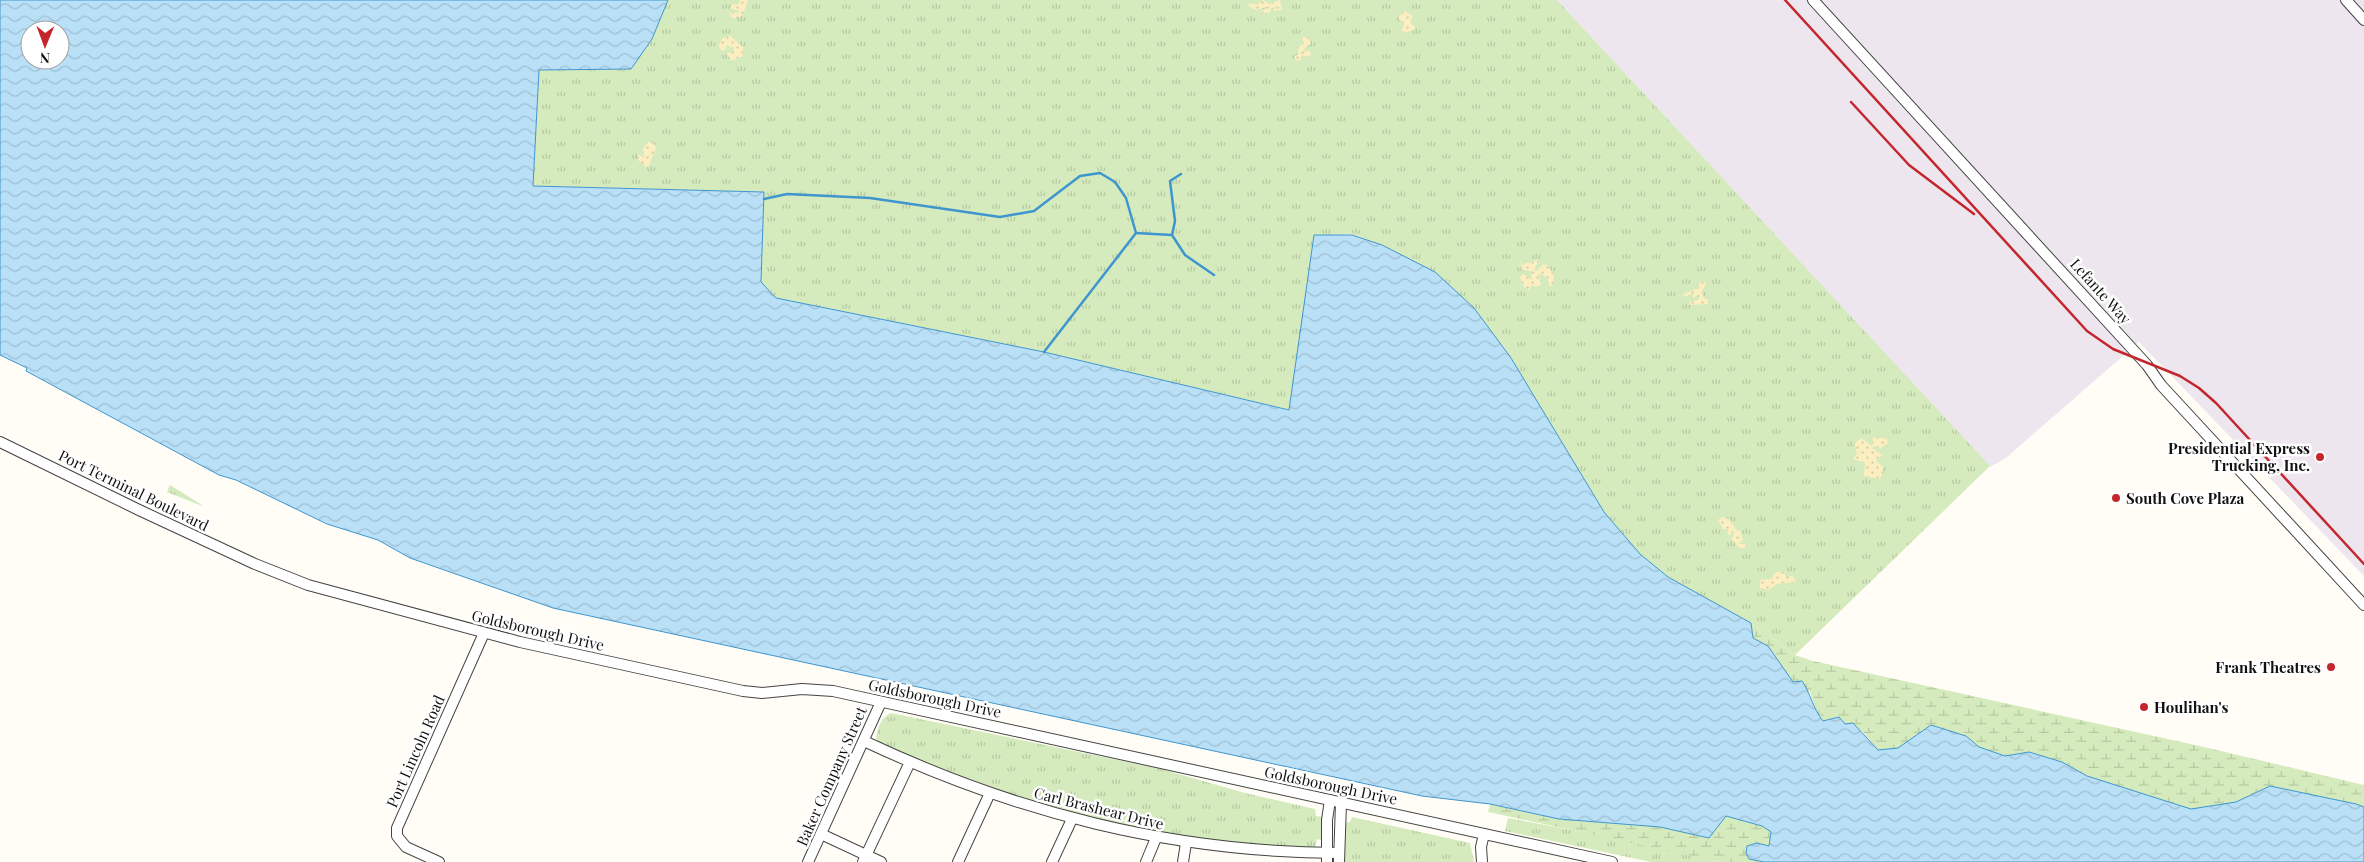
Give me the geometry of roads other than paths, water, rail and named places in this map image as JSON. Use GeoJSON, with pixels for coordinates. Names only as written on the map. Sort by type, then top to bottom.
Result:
{"type":"FeatureCollection","features":[{"type":"Feature","properties":{"kind":"street","name":"Lefante Way"},"geometry":{"type":"LineString","coordinates":[[1813,0],[2147,365],[2159,383],[2364,605]]}},
{"type":"Feature","properties":{"kind":"street"},"geometry":{"type":"LineString","coordinates":[[2346,0],[2364,20]]}},
{"type":"Feature","properties":{"kind":"street","name":"Port Terminal Boulevard"},"geometry":{"type":"LineString","coordinates":[[0,442],[255,564]]}},
{"type":"Feature","properties":{"kind":"street","name":"Goldsborough Drive"},"geometry":{"type":"LineString","coordinates":[[255,564],[308,585],[484,633],[750,692],[817,689],[1612,862]]}},
{"type":"Feature","properties":{"kind":"street","name":"Port Lincoln Road"},"geometry":{"type":"LineString","coordinates":[[439,862],[406,846],[397,836],[397,828],[484,633]]}},
{"type":"Feature","properties":{"kind":"street","name":"Baker Company Street"},"geometry":{"type":"LineString","coordinates":[[808,862],[881,702]]}},
{"type":"Feature","properties":{"kind":"street","name":"Carl Brashear Drive"},"geometry":{"type":"LineString","coordinates":[[864,741],[910,762],[990,793],[1072,819],[1186,843],[1339,858]]}},
{"type":"Feature","properties":{"kind":"street"},"geometry":{"type":"LineString","coordinates":[[865,859],[910,762]]}},
{"type":"Feature","properties":{"kind":"street"},"geometry":{"type":"LineString","coordinates":[[958,862],[990,793]]}},
{"type":"Feature","properties":{"kind":"street"},"geometry":{"type":"LineString","coordinates":[[1327,858],[1327,820],[1330,800]]}},
{"type":"Feature","properties":{"kind":"street"},"geometry":{"type":"LineString","coordinates":[[1339,858],[1341,803]]}},
{"type":"Feature","properties":{"kind":"street"},"geometry":{"type":"LineString","coordinates":[[1052,862],[1072,819]]}},
{"type":"Feature","properties":{"kind":"street"},"geometry":{"type":"LineString","coordinates":[[821,834],[865,859],[881,862]]}},
{"type":"Feature","properties":{"kind":"street"},"geometry":{"type":"LineString","coordinates":[[1482,862],[1481,847],[1484,834]]}},
{"type":"Feature","properties":{"kind":"street"},"geometry":{"type":"LineString","coordinates":[[1146,862],[1156,838]]}},
{"type":"Feature","properties":{"kind":"street"},"geometry":{"type":"LineString","coordinates":[[1183,862],[1186,843]]}},
{"type":"Feature","properties":{"kind":"water"},"geometry":{"type":"Polygon","coordinates":[[[0,0],[668,0],[652,39],[631,69],[539,70],[533,186],[764,192],[761,282],[776,298],[1044,352],[1289,410],[1314,235],[1352,235],[1382,245],[1435,272],[1474,308],[1511,358],[1604,512],[1640,554],[1668,577],[1751,623],[1753,638],[1768,646],[1793,682],[1802,681],[1823,721],[1839,717],[1845,724],[1853,723],[1878,750],[1898,748],[1931,725],[1966,736],[1979,747],[2005,756],[2029,752],[2062,762],[2087,776],[2191,809],[2236,802],[2270,786],[2356,804],[2364,807],[2364,862],[1764,862],[1749,859],[1746,853],[1747,846],[1757,843],[1769,846],[1771,832],[1762,826],[1726,816],[1709,838],[1660,827],[1559,819],[1490,804],[1422,796],[553,608],[410,558],[378,540],[327,524],[236,480],[219,475],[26,371],[27,368],[0,355],[0,0]]]}},
{"type":"Feature","properties":{"kind":"waterway"},"geometry":{"type":"LineString","coordinates":[[764,199],[787,194],[870,198],[1000,217],[1034,211],[1080,176],[1100,173],[1115,182],[1126,198],[1136,233],[1044,352]]}},
{"type":"Feature","properties":{"kind":"waterway"},"geometry":{"type":"LineString","coordinates":[[1172,235],[1175,221],[1170,181],[1181,174]]}},
{"type":"Feature","properties":{"kind":"waterway"},"geometry":{"type":"LineString","coordinates":[[1136,233],[1172,235],[1185,255],[1214,275]]}},
{"type":"Feature","properties":{"kind":"railway"},"geometry":{"type":"LineString","coordinates":[[1785,0],[2087,331],[2113,349],[2180,376],[2199,388],[2216,403],[2364,564]]}},
{"type":"Feature","properties":{"kind":"railway"},"geometry":{"type":"LineString","coordinates":[[1851,102],[1909,165],[1974,214]]}},
{"type":"Feature","properties":{"kind":"place","name":"Presidential Express Trucking, Inc."},"geometry":{"type":"Point","coordinates":[2320,457]}},
{"type":"Feature","properties":{"kind":"place","name":"South Cove Plaza"},"geometry":{"type":"Point","coordinates":[2116,498]}},
{"type":"Feature","properties":{"kind":"place","name":"Frank Theatres"},"geometry":{"type":"Point","coordinates":[2331,667]}},
{"type":"Feature","properties":{"kind":"place","name":"Houlihan's"},"geometry":{"type":"Point","coordinates":[2144,707]}}]}
